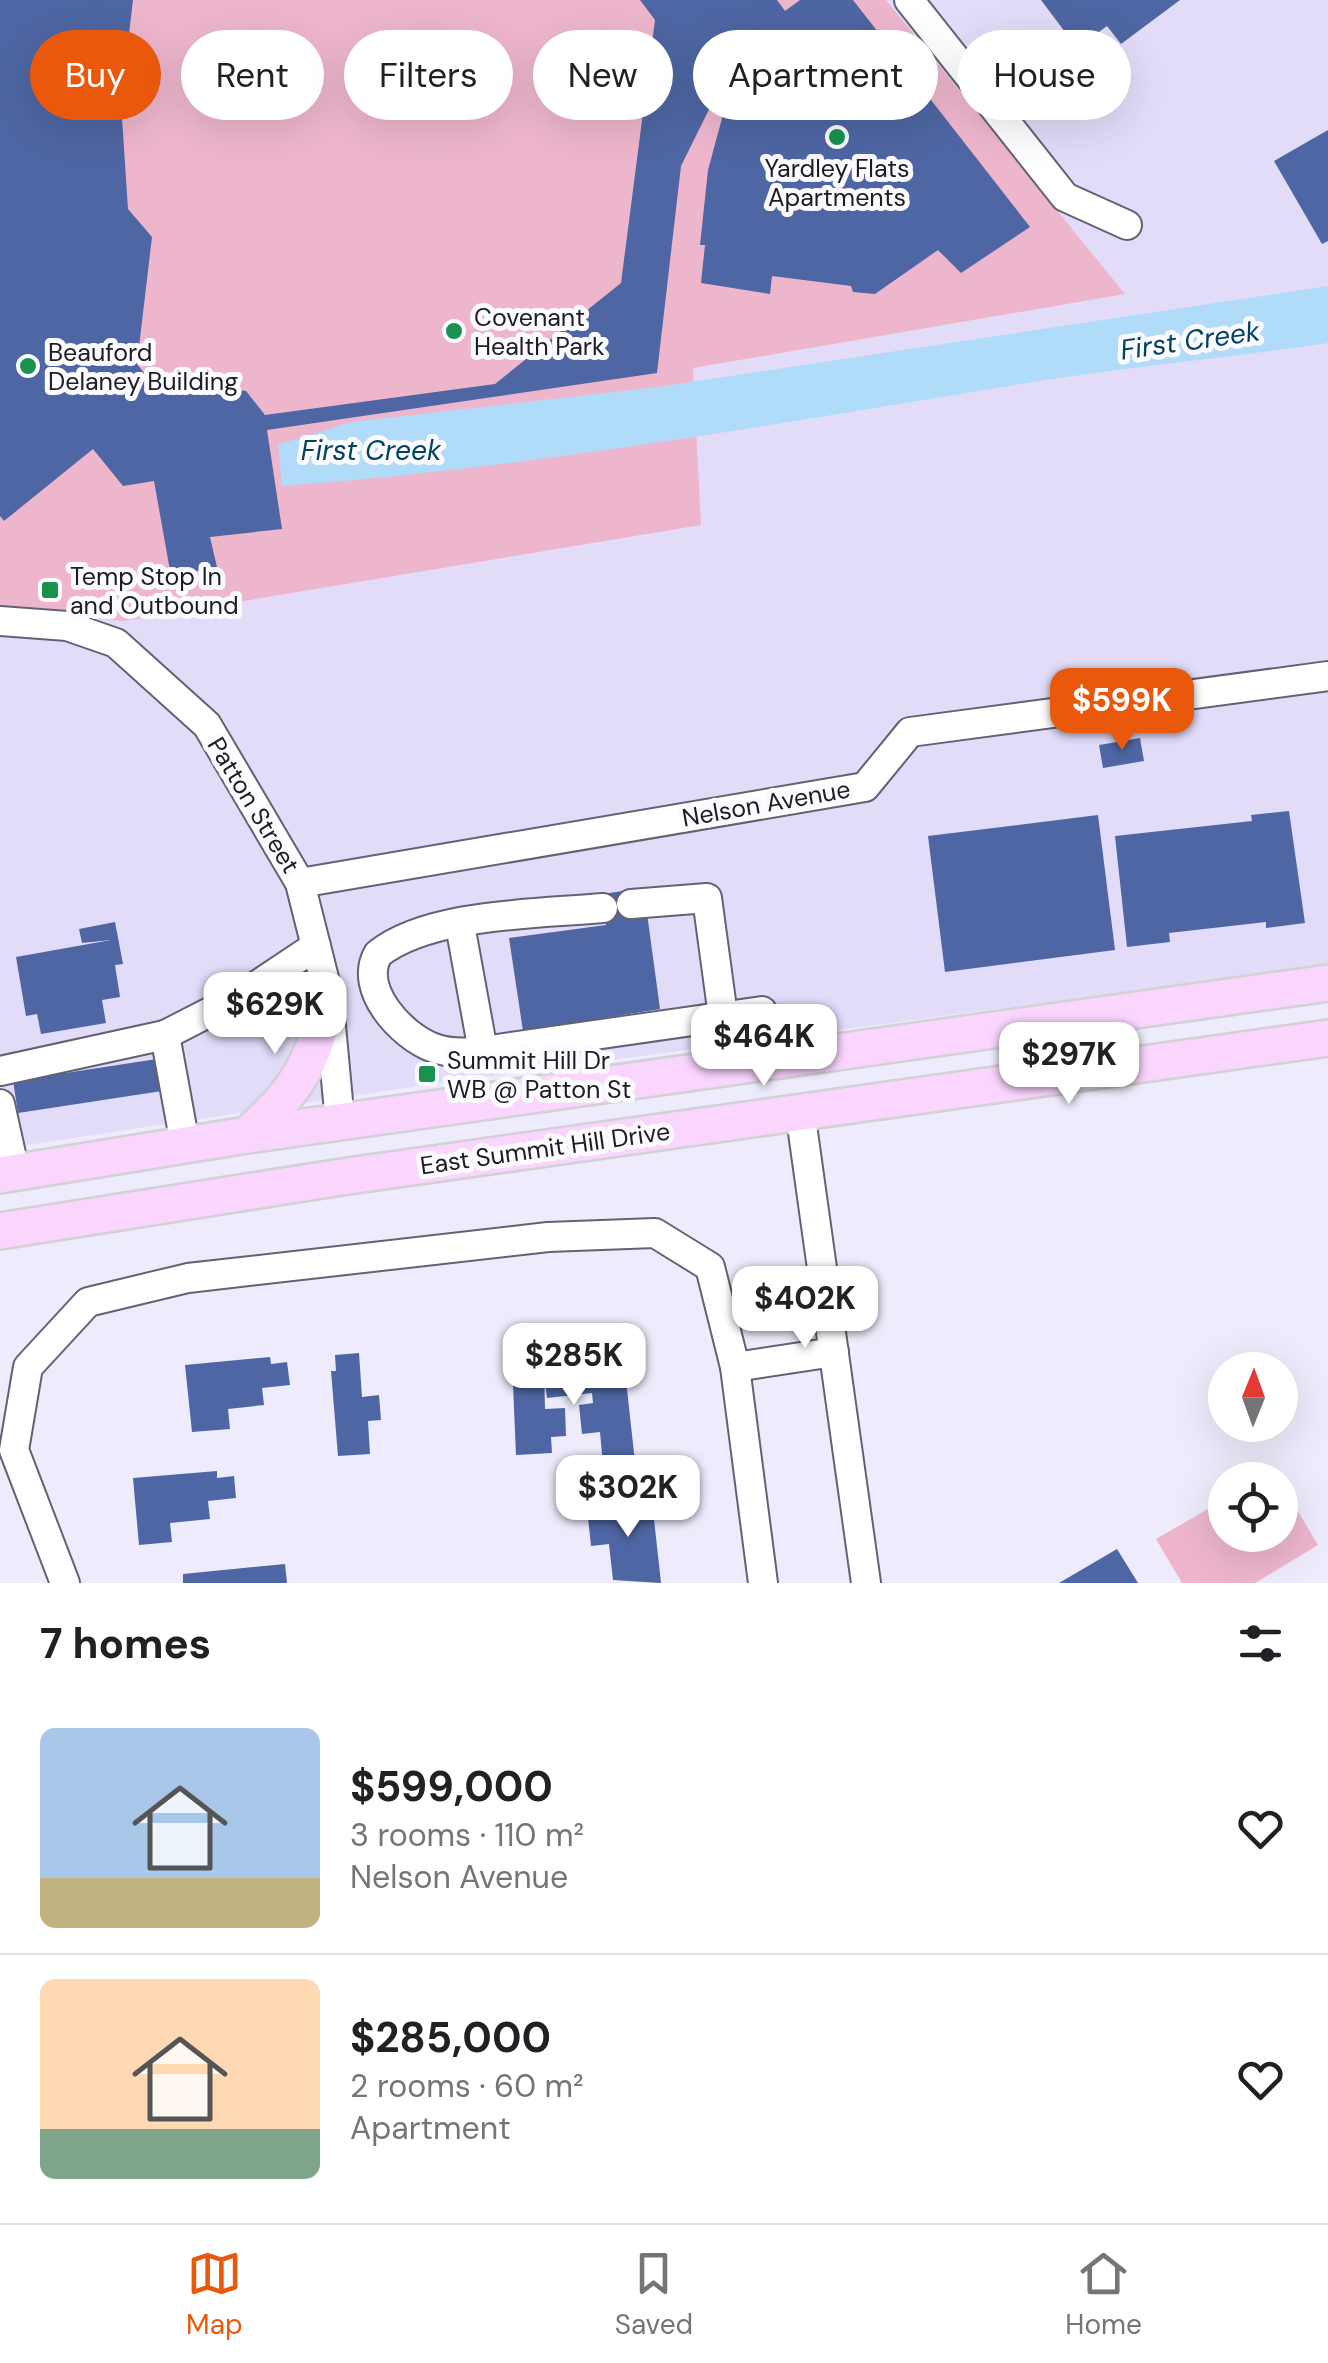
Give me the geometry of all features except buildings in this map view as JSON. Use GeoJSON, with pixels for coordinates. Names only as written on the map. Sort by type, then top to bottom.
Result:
{"type":"FeatureCollection","features":[{"type":"Feature","properties":{"kind":"main road"},"geometry":{"type":"LineString","coordinates":[[8,1173],[185,1144],[1328,984]]}},
{"type":"Feature","properties":{"kind":"main road"},"geometry":{"type":"LineString","coordinates":[[247,1136],[273,1113],[309,1064],[326,988]]}},
{"type":"Feature","properties":{"kind":"main road","name":"East Summit Hill Drive"},"geometry":{"type":"LineString","coordinates":[[0,1230],[348,1176],[1328,1038]]}},
{"type":"Feature","properties":{"kind":"main road"},"geometry":{"type":"LineString","coordinates":[[793,1058],[800,1112]]}},
{"type":"Feature","properties":{"kind":"main road"},"geometry":{"type":"LineString","coordinates":[[340,1122],[348,1176]]}},
{"type":"Feature","properties":{"kind":"street"},"geometry":{"type":"LineString","coordinates":[[909,0],[1065,198],[1127,225]]}},
{"type":"Feature","properties":{"kind":"street","name":"Patton Street"},"geometry":{"type":"LineString","coordinates":[[0,621],[67,626],[116,643],[207,725],[300,883],[326,988],[340,1122]]}},
{"type":"Feature","properties":{"kind":"street","name":"Nelson Avenue"},"geometry":{"type":"LineString","coordinates":[[300,883],[866,786],[910,732],[1328,676]]}},
{"type":"Feature","properties":{"kind":"street"},"geometry":{"type":"LineString","coordinates":[[714,1018],[711,904],[707,898],[460,925],[396,942],[378,954],[371,976],[383,1004],[420,1040],[450,1052],[483,1051],[714,1018],[762,1011],[778,1043],[793,1058]]}},
{"type":"Feature","properties":{"kind":"street"},"geometry":{"type":"LineString","coordinates":[[460,925],[483,1051]]}},
{"type":"Feature","properties":{"kind":"street"},"geometry":{"type":"LineString","coordinates":[[0,1071],[165,1035],[241,996],[316,946]]}},
{"type":"Feature","properties":{"kind":"street"},"geometry":{"type":"LineString","coordinates":[[326,988],[371,976]]}},
{"type":"Feature","properties":{"kind":"street"},"geometry":{"type":"LineString","coordinates":[[165,1035],[185,1144]]}},
{"type":"Feature","properties":{"kind":"street"},"geometry":{"type":"LineString","coordinates":[[0,1104],[8,1173]]}},
{"type":"Feature","properties":{"kind":"street"},"geometry":{"type":"LineString","coordinates":[[800,1112],[866,1583]]}},
{"type":"Feature","properties":{"kind":"street"},"geometry":{"type":"LineString","coordinates":[[65,1583],[14,1450],[28,1367],[88,1302],[188,1278],[548,1237],[654,1233],[710,1267],[735,1367],[763,1583]]}},
{"type":"Feature","properties":{"kind":"street"},"geometry":{"type":"LineString","coordinates":[[735,1367],[834,1352]]}},
{"type":"Feature","properties":{"kind":"shaded area"},"geometry":{"type":"Polygon","coordinates":[[[0,0],[1328,0],[1328,965],[431,1084],[0,1149],[0,0]]]}},
{"type":"Feature","properties":{"kind":"shaded area","name":"Covenant Health Park"},"geometry":{"type":"Polygon","coordinates":[[[0,0],[886,0],[910,30],[693,30],[693,120],[938,120],[938,64],[958,89],[958,120],[984,120],[1125,294],[693,368],[701,525],[123,621],[0,609],[0,0]]]}},
{"type":"Feature","properties":{"kind":"shaded area"},"geometry":{"type":"Polygon","coordinates":[[[1208,1509],[1208,1552],[1298,1552],[1298,1511],[1318,1545],[1255,1583],[1182,1583],[1156,1539],[1208,1509]]]}},
{"type":"Feature","properties":{"kind":"water","name":"First Creek"},"geometry":{"type":"Polygon","coordinates":[[[1328,286],[1328,343],[1065,377],[563,456],[282,486],[278,445],[351,422],[657,387],[1328,286]]]}},
{"type":"Feature","properties":{"kind":"place","name":"Yardley Flats Apartments"},"geometry":{"type":"Point","coordinates":[837,137]}},
{"type":"Feature","properties":{"kind":"place","name":"Covenant Health Park"},"geometry":{"type":"Point","coordinates":[454,331]}},
{"type":"Feature","properties":{"kind":"place","name":"Beauford Delaney Building"},"geometry":{"type":"Point","coordinates":[28,366]}},
{"type":"Feature","properties":{"kind":"place","name":"Temp Stop In and Outbound"},"geometry":{"type":"Point","coordinates":[50,590]}},
{"type":"Feature","properties":{"kind":"place","name":"Summit Hill Dr WB @ Patton St"},"geometry":{"type":"Point","coordinates":[427,1074]}}]}
